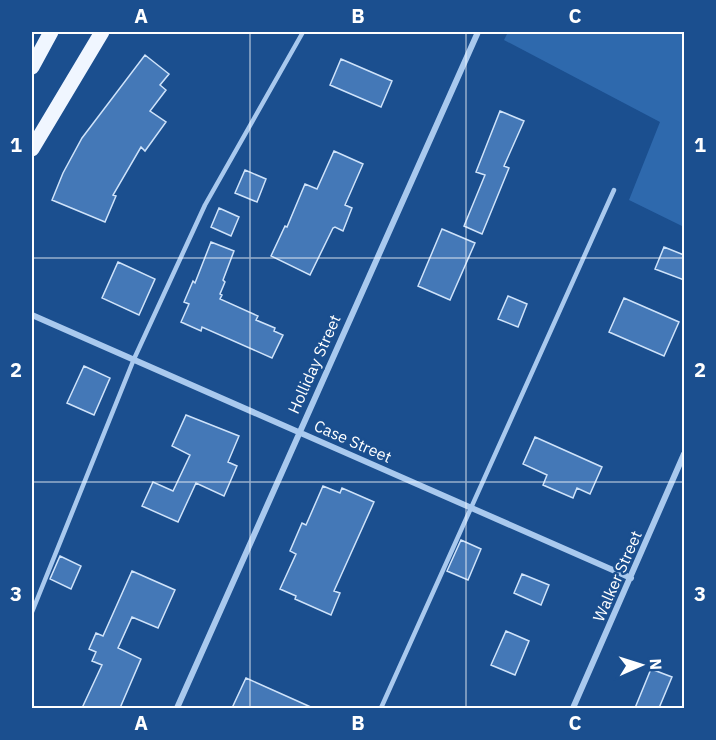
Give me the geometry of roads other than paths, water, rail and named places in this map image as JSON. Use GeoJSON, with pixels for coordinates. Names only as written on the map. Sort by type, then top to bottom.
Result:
{"type":"FeatureCollection","features":[{"type":"Feature","properties":{"kind":"main road"},"geometry":{"type":"LineString","coordinates":[[32,67],[51,32]]}},
{"type":"Feature","properties":{"kind":"main road"},"geometry":{"type":"LineString","coordinates":[[32,149],[100,32]]}},
{"type":"Feature","properties":{"kind":"street","name":"Holliday Street"},"geometry":{"type":"LineString","coordinates":[[177,708],[477,32]]}},
{"type":"Feature","properties":{"kind":"street","name":"Case Street"},"geometry":{"type":"LineString","coordinates":[[32,315],[631,578]]}},
{"type":"Feature","properties":{"kind":"street","name":"Walker Street"},"geometry":{"type":"LineString","coordinates":[[573,708],[684,453]]}},
{"type":"Feature","properties":{"kind":"lane"},"geometry":{"type":"LineString","coordinates":[[32,612],[134,359],[205,205],[303,32]]}},
{"type":"Feature","properties":{"kind":"lane"},"geometry":{"type":"LineString","coordinates":[[381,708],[614,190]]}}]}
